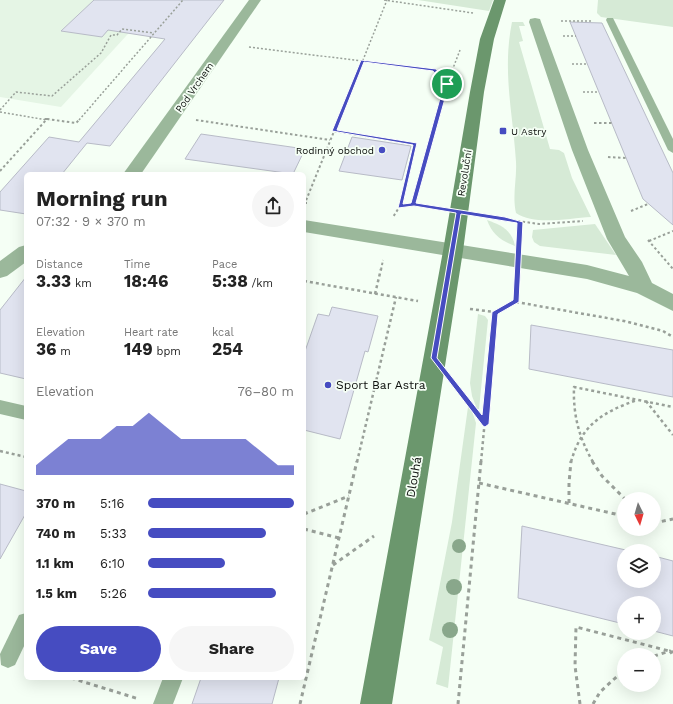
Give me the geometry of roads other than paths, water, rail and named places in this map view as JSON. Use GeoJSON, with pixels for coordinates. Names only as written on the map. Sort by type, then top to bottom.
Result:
{"type":"FeatureCollection","features":[{"type":"Feature","properties":{"kind":"street","name":"Pod Vrchem"},"geometry":{"type":"LineString","coordinates":[[133,172],[255,0]]}},
{"type":"Feature","properties":{"kind":"street","name":"Revoluční"},"geometry":{"type":"LineString","coordinates":[[453,251],[477,92],[488,34],[500,0]]}},
{"type":"Feature","properties":{"kind":"street"},"geometry":{"type":"LineString","coordinates":[[535,22],[580,150],[616,239],[634,267],[644,288]]}},
{"type":"Feature","properties":{"kind":"street"},"geometry":{"type":"LineString","coordinates":[[306,226],[587,272],[644,288],[673,303]]}},
{"type":"Feature","properties":{"kind":"street","name":"Dlouhá"},"geometry":{"type":"LineString","coordinates":[[376,704],[453,251]]}},
{"type":"Feature","properties":{"kind":"street"},"geometry":{"type":"LineString","coordinates":[[0,271],[24,253]]}},
{"type":"Feature","properties":{"kind":"lane"},"geometry":{"type":"LineString","coordinates":[[610,20],[673,150]]}},
{"type":"Feature","properties":{"kind":"lane"},"geometry":{"type":"LineString","coordinates":[[1,409],[24,412]]}},
{"type":"Feature","properties":{"kind":"lane"},"geometry":{"type":"LineString","coordinates":[[8,658],[24,626]]}},
{"type":"Feature","properties":{"kind":"lane"},"geometry":{"type":"LineString","coordinates":[[155,703],[172,680]]}},
{"type":"Feature","properties":{"kind":"place","name":"U Astry"},"geometry":{"type":"Point","coordinates":[503,131]}},
{"type":"Feature","properties":{"kind":"place","name":"Rodinný obchod"},"geometry":{"type":"Point","coordinates":[382,150]}},
{"type":"Feature","properties":{"kind":"place","name":"Sport Bar Astra"},"geometry":{"type":"Point","coordinates":[328,385]}}]}
